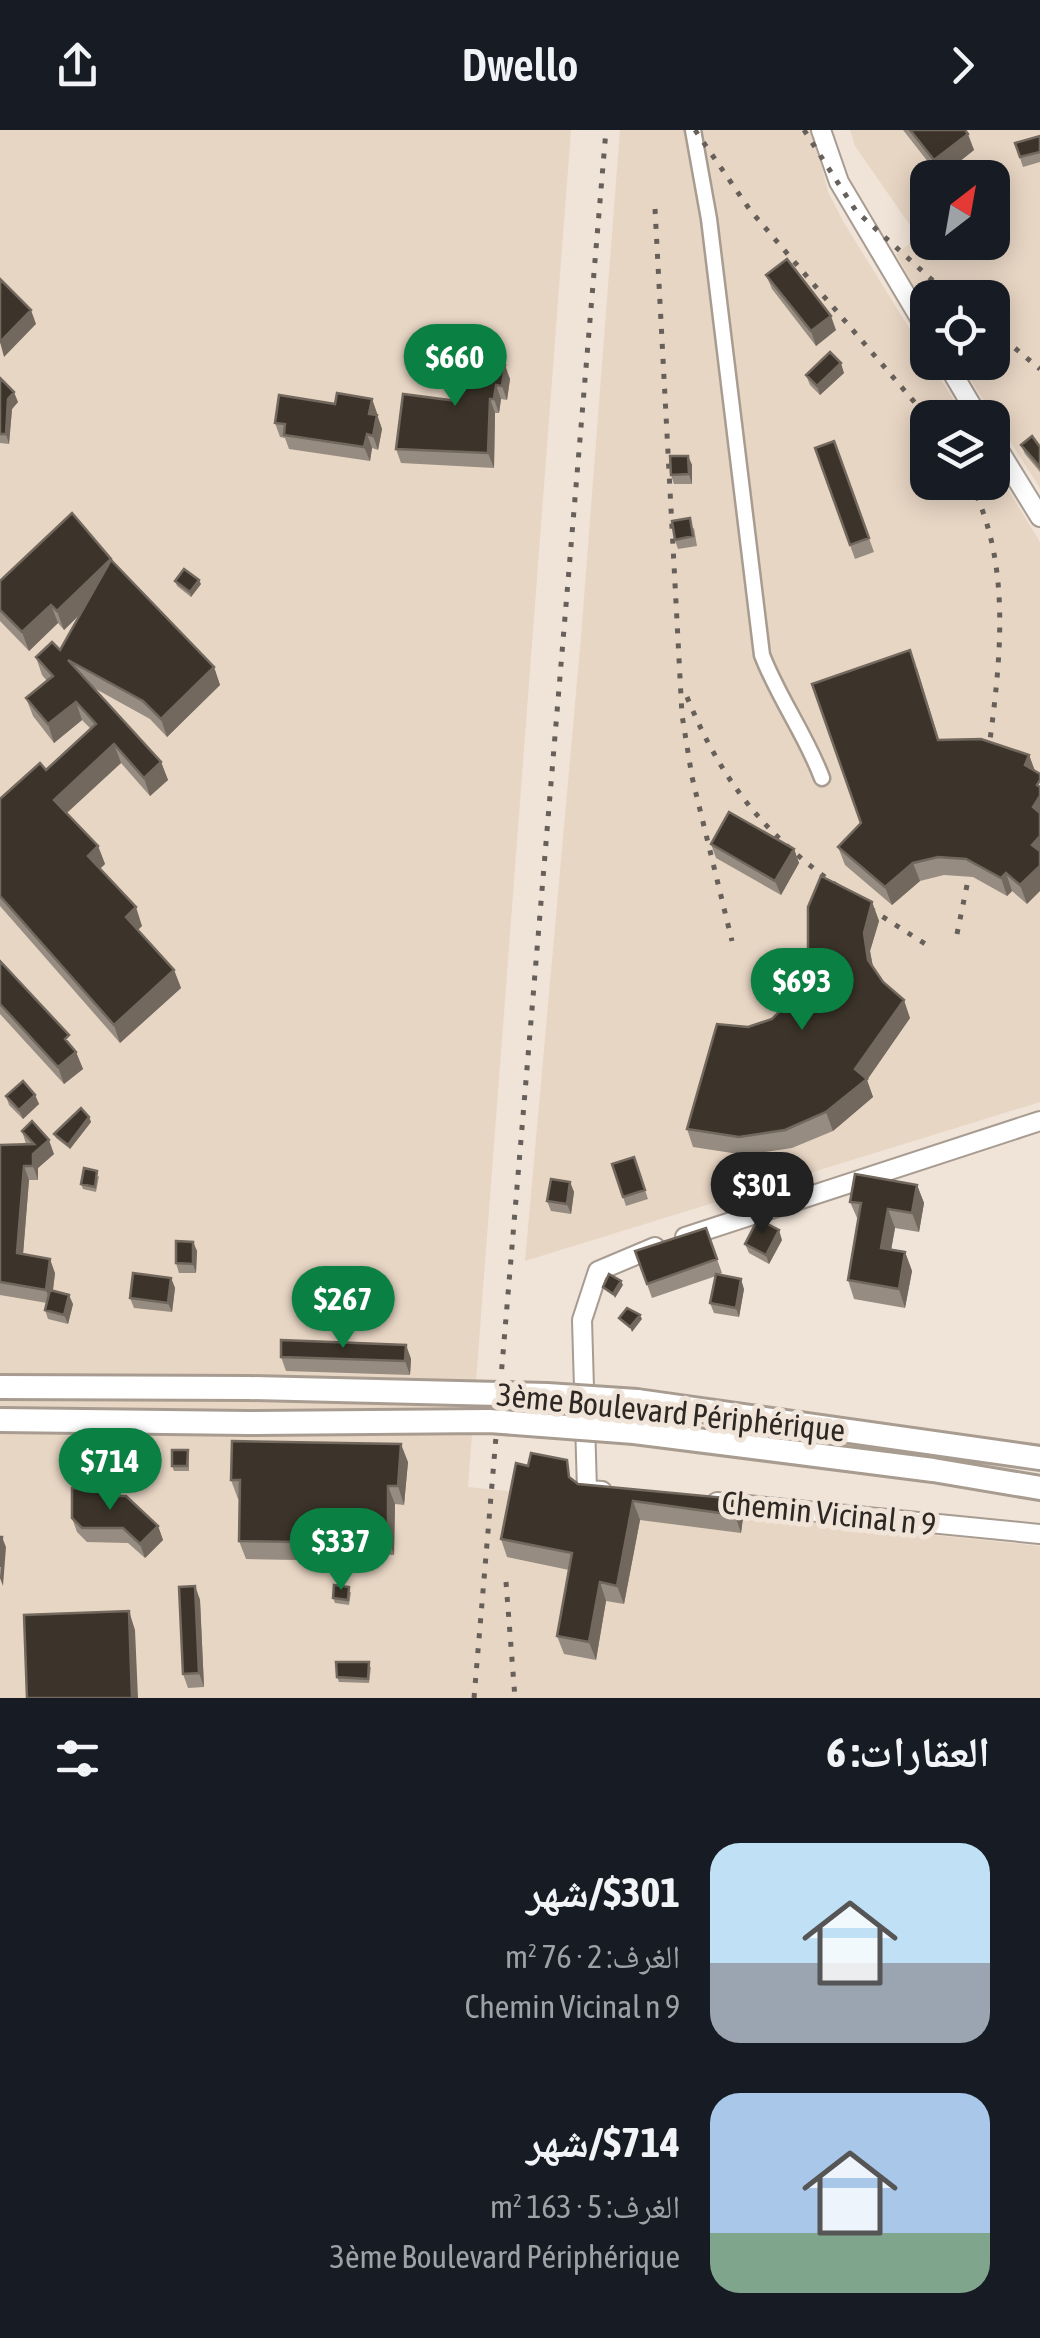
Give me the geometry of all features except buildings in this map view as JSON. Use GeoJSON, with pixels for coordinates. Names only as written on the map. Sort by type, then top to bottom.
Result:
{"type":"FeatureCollection","features":[{"type":"Feature","properties":{"kind":"highway","name":"3ème Boulevard Périphérique"},"geometry":{"type":"LineString","coordinates":[[0,1387],[527,1394],[637,1402],[1040,1458]]}},
{"type":"Feature","properties":{"kind":"highway","name":"3ème Boulevard Périphérique"},"geometry":{"type":"LineString","coordinates":[[0,1420],[472,1420],[634,1432],[1040,1488]]}},
{"type":"Feature","properties":{"kind":"street"},"geometry":{"type":"LineString","coordinates":[[693,130],[710,219],[762,655],[776,693],[811,748],[822,778]]}},
{"type":"Feature","properties":{"kind":"street"},"geometry":{"type":"LineString","coordinates":[[821,130],[839,182],[910,302]]}},
{"type":"Feature","properties":{"kind":"street"},"geometry":{"type":"LineString","coordinates":[[1010,468],[1040,517]]}},
{"type":"Feature","properties":{"kind":"street"},"geometry":{"type":"LineString","coordinates":[[625,1493],[586,1490],[582,1320],[598,1271],[638,1253],[1040,1121]]}},
{"type":"Feature","properties":{"kind":"street","name":"Chemin Vicinal n 9"},"geometry":{"type":"LineString","coordinates":[[702,1501],[1040,1534]]}},
{"type":"Feature","properties":{"kind":"shaded area"},"geometry":{"type":"Polygon","coordinates":[[[0,130],[571,130],[468,1487],[1040,1546],[1040,1698],[0,1698],[0,130]]]}},
{"type":"Feature","properties":{"kind":"shaded area"},"geometry":{"type":"Polygon","coordinates":[[[620,130],[813,130],[828,192],[910,330],[910,380],[941,380],[954,400],[910,400],[910,500],[1010,500],[1010,493],[1040,542],[1040,1102],[525,1261],[581,637],[620,130]]]}},
{"type":"Feature","properties":{"kind":"shaded area"},"geometry":{"type":"Polygon","coordinates":[[[850,130],[1040,130],[1040,488],[1010,441],[1010,400],[984,400],[971,380],[1010,380],[1010,280],[910,280],[896,254],[910,243],[910,260],[1010,260],[1010,160],[910,160],[910,225],[855,146],[850,130]]]}},
{"type":"Feature","properties":{"kind":"railway"},"geometry":{"type":"LineString","coordinates":[[474,1698],[606,130]]}},
{"type":"Feature","properties":{"kind":"railway"},"geometry":{"type":"LineString","coordinates":[[695,130],[750,210],[913,400]]}},
{"type":"Feature","properties":{"kind":"railway"},"geometry":{"type":"LineString","coordinates":[[804,130],[856,211],[932,280]]}},
{"type":"Feature","properties":{"kind":"railway"},"geometry":{"type":"LineString","coordinates":[[655,209],[682,715],[692,777],[732,941]]}},
{"type":"Feature","properties":{"kind":"railway"},"geometry":{"type":"LineString","coordinates":[[1010,344],[1040,369]]}},
{"type":"Feature","properties":{"kind":"railway"},"geometry":{"type":"LineString","coordinates":[[977,500],[994,551],[1000,624],[986,771]]}},
{"type":"Feature","properties":{"kind":"railway"},"geometry":{"type":"LineString","coordinates":[[687,697],[731,781],[784,843],[849,894],[927,945]]}},
{"type":"Feature","properties":{"kind":"railway"},"geometry":{"type":"LineString","coordinates":[[957,934],[974,851]]}},
{"type":"Feature","properties":{"kind":"railway"},"geometry":{"type":"LineString","coordinates":[[506,1582],[515,1698]]}}]}
